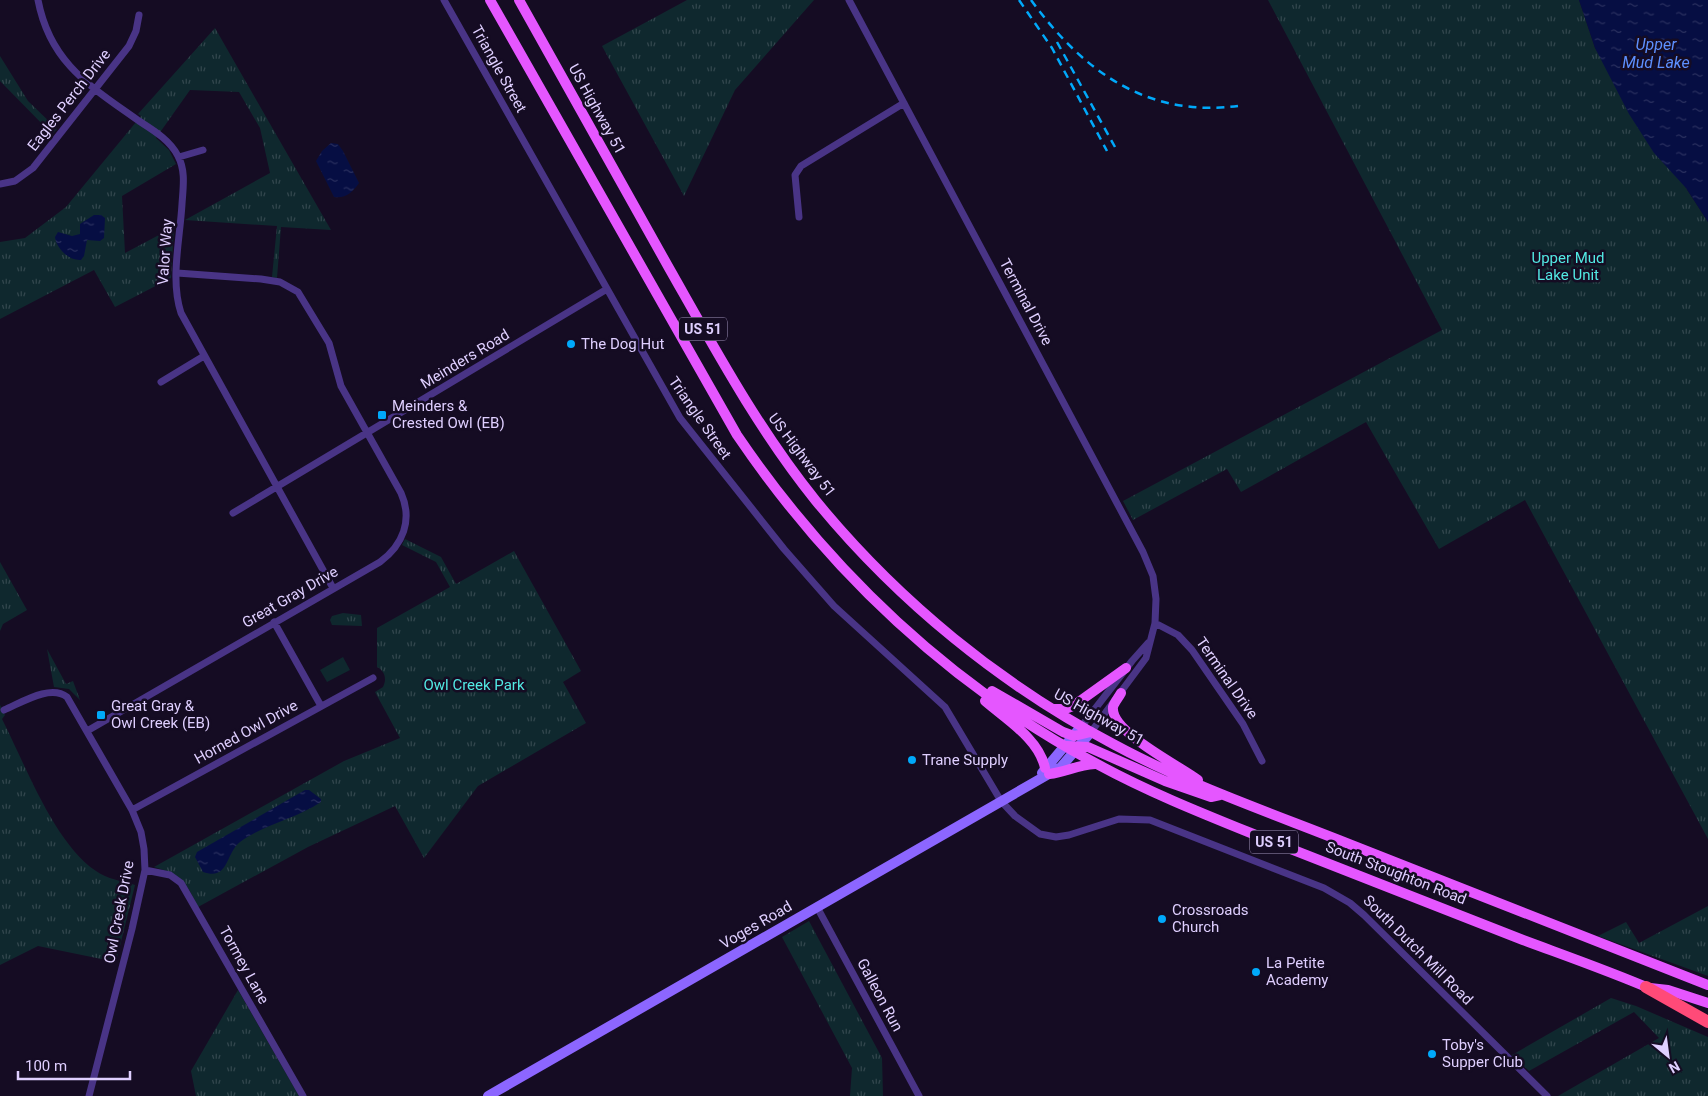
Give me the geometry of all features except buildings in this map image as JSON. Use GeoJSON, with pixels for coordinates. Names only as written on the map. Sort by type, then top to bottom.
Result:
{"type":"FeatureCollection","features":[{"type":"Feature","properties":{"kind":"highway"},"geometry":{"type":"LineString","coordinates":[[1646,987],[1708,1022]]}},
{"type":"Feature","properties":{"kind":"main road","name":"US 51"},"geometry":{"type":"LineString","coordinates":[[490,0],[714,397],[756,463],[798,518],[849,576],[898,623],[960,676],[1019,718],[1066,747],[1078,749]]}},
{"type":"Feature","properties":{"kind":"main road","name":"US Highway 51"},"geometry":{"type":"LineString","coordinates":[[519,0],[728,374],[758,421],[798,477],[863,554],[913,603],[985,663],[1052,709],[1148,762],[1211,789]]}},
{"type":"Feature","properties":{"kind":"main road"},"geometry":{"type":"LineString","coordinates":[[1052,709],[1066,709],[1073,706],[1126,668]]}},
{"type":"Feature","properties":{"kind":"main road"},"geometry":{"type":"LineString","coordinates":[[960,676],[977,694],[1033,743],[1042,754],[1047,771],[1062,772],[1078,764],[1096,764]]}},
{"type":"Feature","properties":{"kind":"main road"},"geometry":{"type":"LineString","coordinates":[[970,683],[990,690],[1038,719],[1074,736],[1091,732]]}},
{"type":"Feature","properties":{"kind":"main road"},"geometry":{"type":"LineString","coordinates":[[1121,693],[1113,707],[1115,716],[1129,734],[1211,789]]}},
{"type":"Feature","properties":{"kind":"main road"},"geometry":{"type":"LineString","coordinates":[[1078,749],[1088,747],[1144,773],[1202,794],[1211,796],[1224,794]]}},
{"type":"Feature","properties":{"kind":"main road","name":"South Stoughton Road"},"geometry":{"type":"LineString","coordinates":[[1078,749],[1096,764],[1158,794],[1234,826],[1646,987],[1708,1015]]}},
{"type":"Feature","properties":{"kind":"main road","name":"South Stoughton Road"},"geometry":{"type":"LineString","coordinates":[[1211,789],[1708,986]]}},
{"type":"Feature","properties":{"kind":"main road"},"geometry":{"type":"LineString","coordinates":[[1646,987],[1668,990],[1708,1003]]}},
{"type":"Feature","properties":{"kind":"street","name":"Valor Way"},"geometry":{"type":"LineString","coordinates":[[38,0],[46,32],[70,69],[95,90],[161,136],[179,157],[184,177],[177,273],[176,295],[178,306],[333,588]]}},
{"type":"Feature","properties":{"kind":"street","name":"Triangle Street"},"geometry":{"type":"LineString","coordinates":[[444,0],[665,393],[703,449],[784,549],[834,606],[945,707],[1001,802]]}},
{"type":"Feature","properties":{"kind":"street","name":"Terminal Drive"},"geometry":{"type":"LineString","coordinates":[[849,0],[1143,552],[1155,586],[1155,623],[1148,643],[1146,658],[1091,732]]}},
{"type":"Feature","properties":{"kind":"street","name":"Eagles Perch Drive"},"geometry":{"type":"LineString","coordinates":[[0,184],[15,180],[33,168],[129,46],[136,31],[140,15]]}},
{"type":"Feature","properties":{"kind":"street"},"geometry":{"type":"LineString","coordinates":[[799,218],[795,175],[801,166],[904,103]]}},
{"type":"Feature","properties":{"kind":"street"},"geometry":{"type":"LineString","coordinates":[[179,157],[203,150]]}},
{"type":"Feature","properties":{"kind":"street","name":"Great Gray Drive"},"geometry":{"type":"LineString","coordinates":[[87,731],[392,552],[401,539],[405,526],[405,502],[341,386],[329,342],[298,292],[280,282],[261,279],[177,273]]}},
{"type":"Feature","properties":{"kind":"street","name":"Meinders Road"},"geometry":{"type":"LineString","coordinates":[[233,513],[607,289]]}},
{"type":"Feature","properties":{"kind":"street"},"geometry":{"type":"LineString","coordinates":[[161,382],[204,356]]}},
{"type":"Feature","properties":{"kind":"street"},"geometry":{"type":"LineString","coordinates":[[274,622],[321,706]]}},
{"type":"Feature","properties":{"kind":"street","name":"Terminal Drive"},"geometry":{"type":"LineString","coordinates":[[1155,623],[1178,636],[1192,650],[1243,724],[1262,761]]}},
{"type":"Feature","properties":{"kind":"street","name":"Terminal Drive"},"geometry":{"type":"LineString","coordinates":[[1081,726],[1148,643]]}},
{"type":"Feature","properties":{"kind":"street","name":"Horned Owl Drive"},"geometry":{"type":"LineString","coordinates":[[132,810],[373,678]]}},
{"type":"Feature","properties":{"kind":"street","name":"Owl Creek Drive"},"geometry":{"type":"LineString","coordinates":[[4,710],[44,694],[62,693],[67,697],[132,810],[141,832],[145,870],[130,938],[89,1096]]}},
{"type":"Feature","properties":{"kind":"street","name":"Voges Road"},"geometry":{"type":"LineString","coordinates":[[488,1096],[1037,781],[1047,771],[1081,726]]}},
{"type":"Feature","properties":{"kind":"street","name":"Voges Road"},"geometry":{"type":"LineString","coordinates":[[1047,771],[1061,768],[1091,732]]}},
{"type":"Feature","properties":{"kind":"street","name":"South Dutch Mill Road"},"geometry":{"type":"LineString","coordinates":[[1001,802],[1027,826],[1049,836],[1069,835],[1118,819],[1150,820],[1324,888],[1350,902],[1546,1096]]}},
{"type":"Feature","properties":{"kind":"street","name":"Tormey Lane"},"geometry":{"type":"LineString","coordinates":[[145,870],[170,875],[181,883],[302,1096]]}},
{"type":"Feature","properties":{"kind":"street","name":"Galleon Run"},"geometry":{"type":"LineString","coordinates":[[817,907],[919,1096]]}},
{"type":"Feature","properties":{"kind":"green space"},"geometry":{"type":"Polygon","coordinates":[[[687,0],[814,0],[735,90],[684,196],[602,46],[687,0]]]}},
{"type":"Feature","properties":{"kind":"green space","name":"Upper Mud Lake Unit"},"geometry":{"type":"Polygon","coordinates":[[[1268,0],[1579,0],[1595,48],[1708,222],[1708,839],[1525,500],[1439,549],[1366,422],[1241,492],[1227,469],[1133,520],[1123,501],[1442,330],[1268,0]]]}},
{"type":"Feature","properties":{"kind":"green space"},"geometry":{"type":"Polygon","coordinates":[[[215,28],[331,230],[281,227],[277,278],[272,277],[277,226],[185,220],[270,173],[260,128],[239,92],[190,90],[156,138],[169,150],[176,164],[122,196],[125,253],[174,227],[171,278],[115,307],[94,270],[0,319],[0,242],[25,238],[66,207],[141,116],[138,114],[215,28]]]}},
{"type":"Feature","properties":{"kind":"green space"},"geometry":{"type":"Polygon","coordinates":[[[0,56],[28,101],[57,129],[52,134],[0,81],[0,56]]]}},
{"type":"Feature","properties":{"kind":"green space","name":"Owl Creek Park"},"geometry":{"type":"Polygon","coordinates":[[[405,539],[441,557],[456,584],[514,551],[581,671],[563,682],[586,723],[478,786],[424,858],[395,806],[308,847],[198,907],[190,891],[182,881],[171,873],[154,867],[344,761],[400,738],[375,692],[383,687],[385,678],[382,671],[377,667],[377,628],[450,587],[436,562],[402,545],[405,539]]]}},
{"type":"Feature","properties":{"kind":"green space"},"geometry":{"type":"Polygon","coordinates":[[[0,562],[27,610],[3,624],[0,631],[0,562]]]}},
{"type":"Feature","properties":{"kind":"green space"},"geometry":{"type":"Polygon","coordinates":[[[343,613],[361,615],[362,626],[332,625],[330,620],[332,616],[343,613]]]}},
{"type":"Feature","properties":{"kind":"green space"},"geometry":{"type":"Polygon","coordinates":[[[47,649],[66,684],[73,681],[80,700],[69,689],[54,687],[47,649]]]}},
{"type":"Feature","properties":{"kind":"green space"},"geometry":{"type":"Polygon","coordinates":[[[343,657],[350,670],[327,682],[320,670],[343,657]]]}},
{"type":"Feature","properties":{"kind":"green space"},"geometry":{"type":"Polygon","coordinates":[[[0,705],[5,715],[2,719],[31,779],[67,842],[81,858],[100,874],[135,885],[116,962],[38,946],[0,965],[0,705]]]}},
{"type":"Feature","properties":{"kind":"green space"},"geometry":{"type":"Polygon","coordinates":[[[1708,906],[1708,976],[1598,936],[1626,922],[1639,943],[1708,906]]]}},
{"type":"Feature","properties":{"kind":"green space"},"geometry":{"type":"Polygon","coordinates":[[[809,921],[882,1058],[883,1096],[850,1096],[852,1068],[782,937],[809,921]]]}},
{"type":"Feature","properties":{"kind":"green space"},"geometry":{"type":"Polygon","coordinates":[[[238,990],[299,1096],[196,1096],[191,1071],[238,990]]]}},
{"type":"Feature","properties":{"kind":"green space"},"geometry":{"type":"Polygon","coordinates":[[[1611,998],[1636,1006],[1708,1037],[1708,1096],[1558,1096],[1659,1038],[1634,1012],[1529,1071],[1512,1055],[1611,998]]]}},
{"type":"Feature","properties":{"kind":"water","name":"Upper Mud Lake"},"geometry":{"type":"Polygon","coordinates":[[[1579,0],[1708,0],[1708,222],[1686,188],[1654,153],[1629,114],[1595,48],[1579,0]]]}},
{"type":"Feature","properties":{"kind":"water"},"geometry":{"type":"Polygon","coordinates":[[[331,143],[338,144],[343,151],[359,183],[351,192],[342,197],[334,197],[316,161],[322,151],[331,143]]]}},
{"type":"Feature","properties":{"kind":"water"},"geometry":{"type":"Polygon","coordinates":[[[94,215],[101,215],[105,218],[104,238],[100,241],[87,240],[84,256],[81,260],[68,256],[56,241],[55,237],[58,232],[72,236],[80,234],[80,224],[94,215]]]}},
{"type":"Feature","properties":{"kind":"water"},"geometry":{"type":"Polygon","coordinates":[[[305,790],[309,790],[321,799],[321,802],[240,842],[235,847],[226,865],[218,873],[203,872],[195,857],[197,852],[305,790]]]}},
{"type":"Feature","properties":{"kind":"railway"},"geometry":{"type":"LineString","coordinates":[[1019,0],[1052,48],[1107,151]]}},
{"type":"Feature","properties":{"kind":"railway"},"geometry":{"type":"LineString","coordinates":[[1031,0],[1072,48],[1119,84],[1146,96],[1174,104],[1205,108],[1238,106]]}},
{"type":"Feature","properties":{"kind":"railway"},"geometry":{"type":"LineString","coordinates":[[1057,42],[1115,147]]}},
{"type":"Feature","properties":{"kind":"place","name":"The Dog Hut"},"geometry":{"type":"Point","coordinates":[571,344]}},
{"type":"Feature","properties":{"kind":"place","name":"Meinders & Crested Owl (EB)"},"geometry":{"type":"Point","coordinates":[382,415]}},
{"type":"Feature","properties":{"kind":"place","name":"Great Gray & Owl Creek (EB)"},"geometry":{"type":"Point","coordinates":[101,715]}},
{"type":"Feature","properties":{"kind":"place","name":"Trane Supply"},"geometry":{"type":"Point","coordinates":[912,760]}},
{"type":"Feature","properties":{"kind":"place","name":"Crossroads Church"},"geometry":{"type":"Point","coordinates":[1162,919]}},
{"type":"Feature","properties":{"kind":"place","name":"La Petite Academy"},"geometry":{"type":"Point","coordinates":[1256,972]}},
{"type":"Feature","properties":{"kind":"place","name":"Toby's Supper Club"},"geometry":{"type":"Point","coordinates":[1432,1054]}}]}
